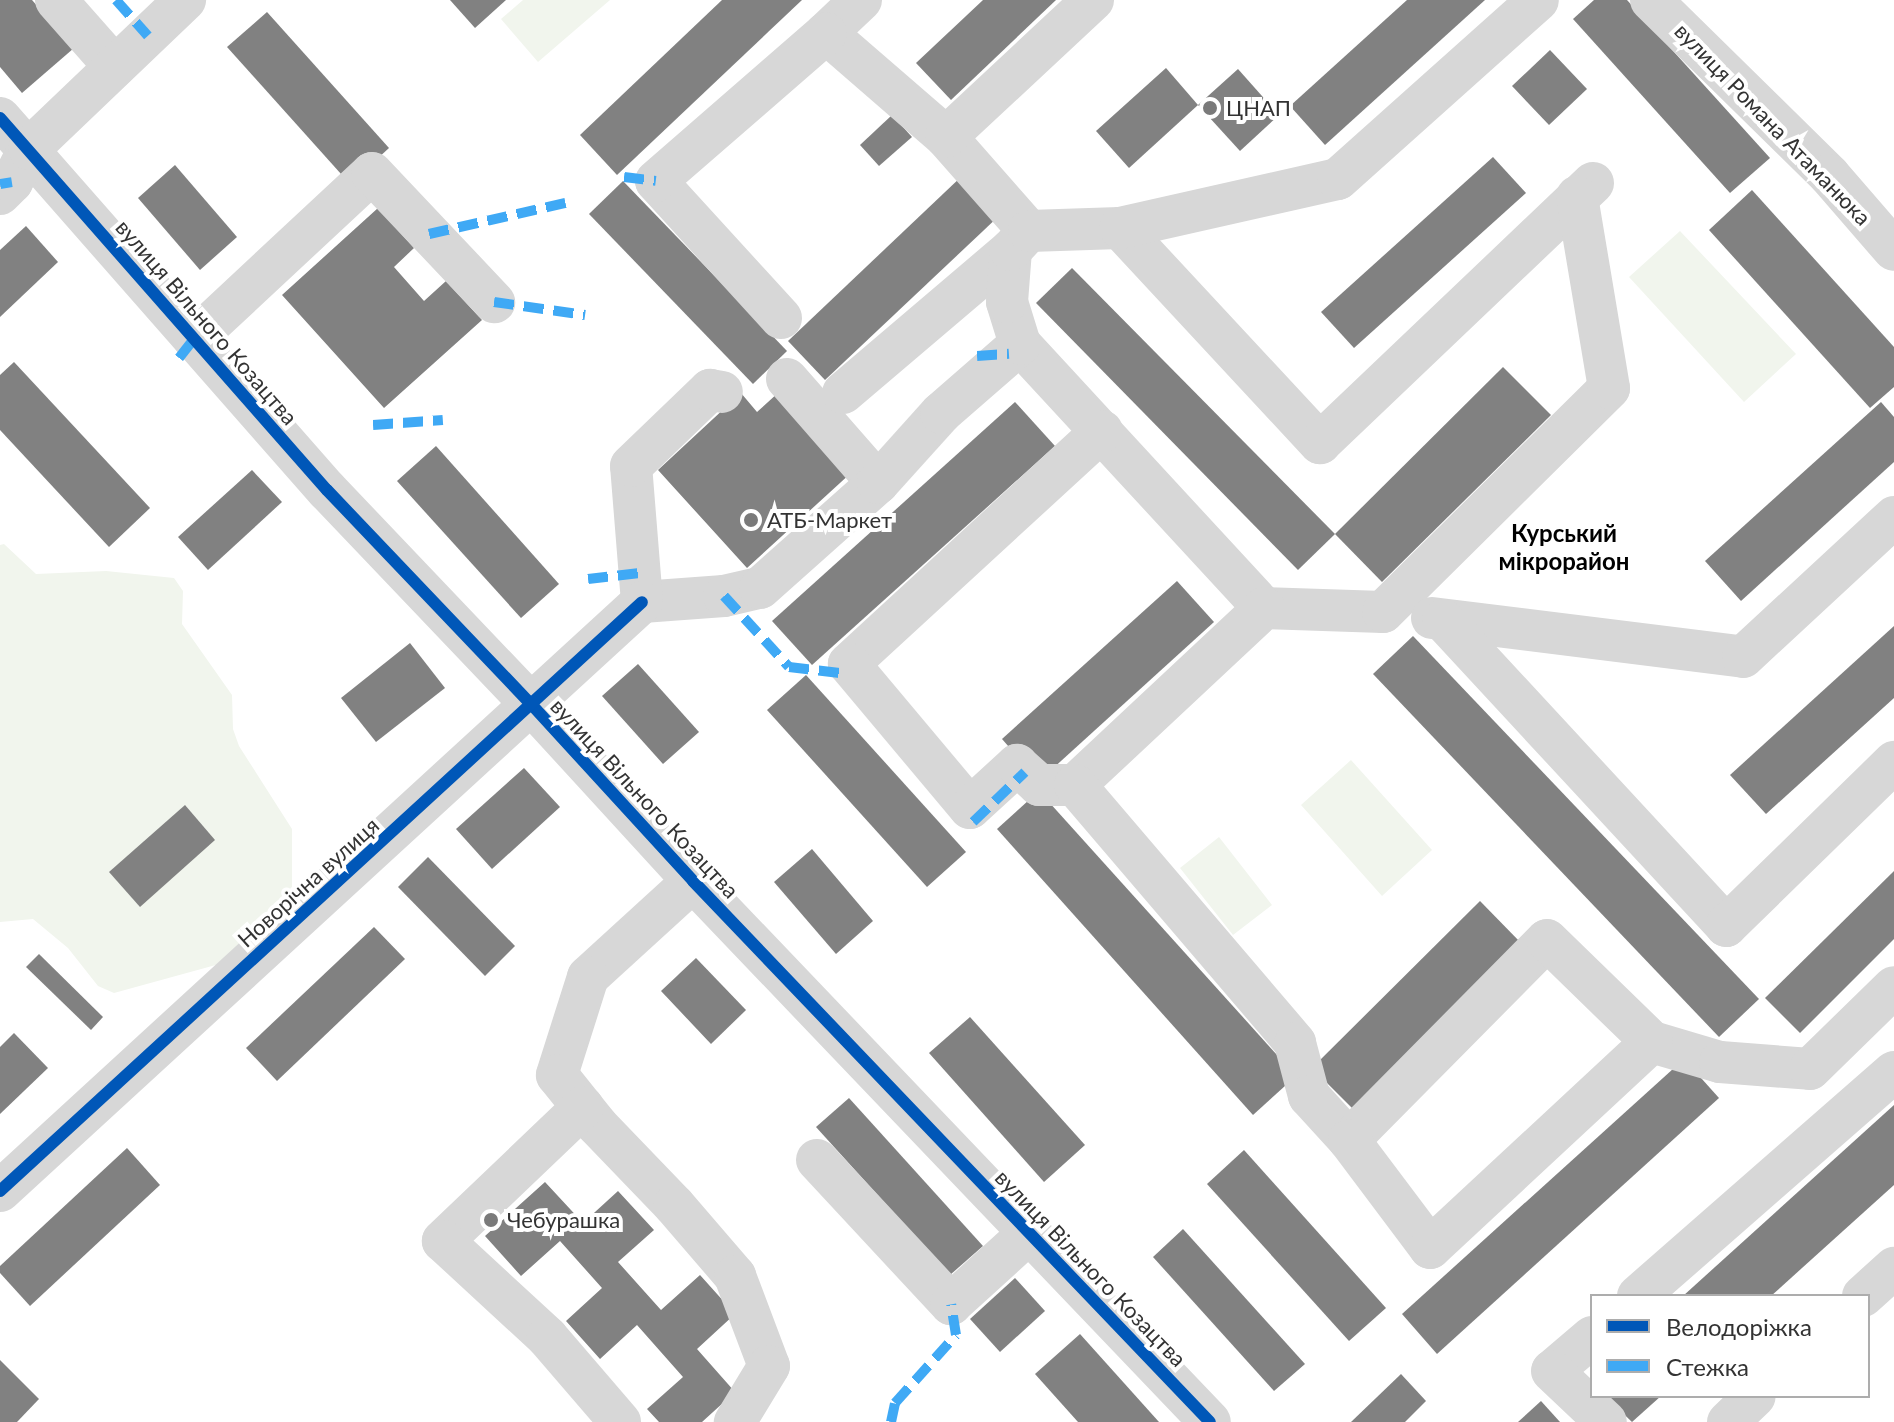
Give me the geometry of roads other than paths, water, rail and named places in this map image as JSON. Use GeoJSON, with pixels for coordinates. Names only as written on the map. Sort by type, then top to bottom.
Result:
{"type":"FeatureCollection","features":[{"type":"Feature","properties":{"kind":"street"},"geometry":{"type":"LineString","coordinates":[[56,0],[115,67]]}},
{"type":"Feature","properties":{"kind":"street"},"geometry":{"type":"LineString","coordinates":[[0,194],[12,182],[29,149],[185,0]]}},
{"type":"Feature","properties":{"kind":"street"},"geometry":{"type":"LineString","coordinates":[[781,318],[656,181],[861,0]]}},
{"type":"Feature","properties":{"kind":"street"},"geometry":{"type":"LineString","coordinates":[[946,137],[1093,0]]}},
{"type":"Feature","properties":{"kind":"street"},"geometry":{"type":"LineString","coordinates":[[843,393],[1020,240],[1120,228],[1338,179],[1538,0]]}},
{"type":"Feature","properties":{"kind":"street","name":"вулиця Романа Атаманюка"},"geometry":{"type":"LineString","coordinates":[[1651,0],[1829,175],[1894,250]]}},
{"type":"Feature","properties":{"kind":"street"},"geometry":{"type":"LineString","coordinates":[[826,33],[946,137],[1020,240],[1007,302],[1020,344],[1264,608]]}},
{"type":"Feature","properties":{"kind":"street","name":"вулиця Вільного Козацтва"},"geometry":{"type":"LineString","coordinates":[[0,118],[327,490],[532,705],[693,881],[1210,1422]]}},
{"type":"Feature","properties":{"kind":"street"},"geometry":{"type":"LineString","coordinates":[[194,339],[372,173],[494,302]]}},
{"type":"Feature","properties":{"kind":"street"},"geometry":{"type":"LineString","coordinates":[[1120,228],[1320,443],[1587,188],[1609,388],[1383,612]]}},
{"type":"Feature","properties":{"kind":"street"},"geometry":{"type":"LineString","coordinates":[[722,392],[710,390],[631,466],[642,602],[724,596],[760,588],[878,483],[941,413],[1020,344]]}},
{"type":"Feature","properties":{"kind":"street"},"geometry":{"type":"LineString","coordinates":[[787,379],[878,483]]}},
{"type":"Feature","properties":{"kind":"street"},"geometry":{"type":"LineString","coordinates":[[1102,431],[849,664],[970,808],[1017,765],[1039,785],[1075,785],[1264,608],[1383,612],[1743,657],[1894,517]]}},
{"type":"Feature","properties":{"kind":"street","name":"Новорічна вулиця"},"geometry":{"type":"LineString","coordinates":[[0,1191],[642,602]]}},
{"type":"Feature","properties":{"kind":"street"},"geometry":{"type":"LineString","coordinates":[[1443,620],[1726,926],[1894,762]]}},
{"type":"Feature","properties":{"kind":"street"},"geometry":{"type":"LineString","coordinates":[[1075,785],[1295,1043],[1309,1096],[1349,1140],[1430,1248],[1652,1042]]}},
{"type":"Feature","properties":{"kind":"street"},"geometry":{"type":"LineString","coordinates":[[693,881],[588,977],[557,1075],[735,1276],[769,1366],[735,1422]]}},
{"type":"Feature","properties":{"kind":"street"},"geometry":{"type":"LineString","coordinates":[[1349,1140],[1547,940],[1652,1042],[1720,1062],[1810,1069],[1894,987]]}},
{"type":"Feature","properties":{"kind":"street"},"geometry":{"type":"LineString","coordinates":[[1640,1294],[1894,1072]]}},
{"type":"Feature","properties":{"kind":"street"},"geometry":{"type":"LineString","coordinates":[[583,1107],[443,1241],[547,1337],[620,1422]]}},
{"type":"Feature","properties":{"kind":"street"},"geometry":{"type":"LineString","coordinates":[[817,1160],[951,1304],[1029,1233]]}},
{"type":"Feature","properties":{"kind":"street"},"geometry":{"type":"LineString","coordinates":[[1865,1294],[1894,1268]]}},
{"type":"Feature","properties":{"kind":"street"},"geometry":{"type":"LineString","coordinates":[[1590,1339],[1552,1371],[1606,1422]]}},
{"type":"Feature","properties":{"kind":"street"},"geometry":{"type":"LineString","coordinates":[[1728,1422],[1753,1398]]}},
{"type":"Feature","properties":{"kind":"place","name":"ЦНАП"},"geometry":{"type":"Point","coordinates":[1210,108]}},
{"type":"Feature","properties":{"kind":"place","name":"АТБ-Маркет"},"geometry":{"type":"Point","coordinates":[751,520]}},
{"type":"Feature","properties":{"kind":"place","name":"Чебурашка"},"geometry":{"type":"Point","coordinates":[491,1220]}},
{"type":"Feature","properties":{"kind":"district","name":"Курський мікрорайон"},"geometry":{"type":"Point","coordinates":[1564,547]}}]}
